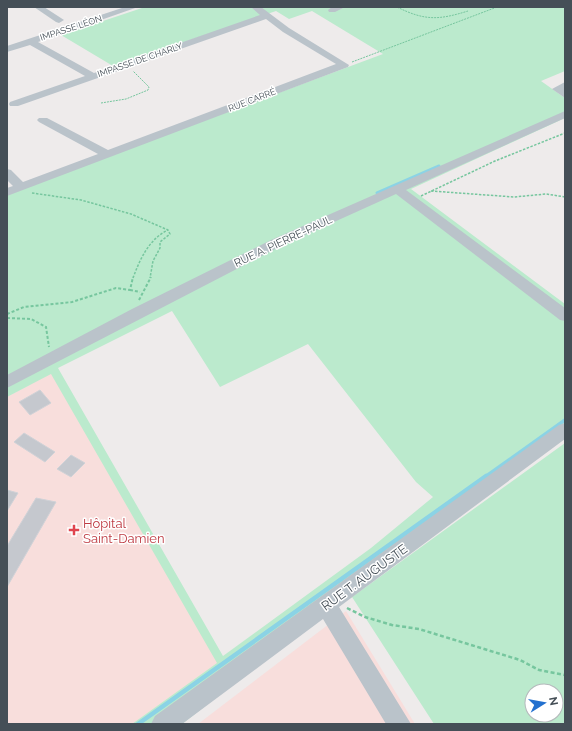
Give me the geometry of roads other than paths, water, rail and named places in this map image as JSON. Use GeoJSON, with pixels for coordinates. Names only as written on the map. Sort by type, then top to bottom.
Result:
{"type":"FeatureCollection","features":[{"type":"Feature","properties":{"kind":"street"},"geometry":{"type":"LineString","coordinates":[[38,7],[59,20]]}},
{"type":"Feature","properties":{"kind":"street"},"geometry":{"type":"LineString","coordinates":[[104,7],[113,14]]}},
{"type":"Feature","properties":{"kind":"street","name":"IMPASSE LÉON"},"geometry":{"type":"LineString","coordinates":[[7,49],[134,7]]}},
{"type":"Feature","properties":{"kind":"street"},"geometry":{"type":"LineString","coordinates":[[255,7],[267,16]]}},
{"type":"Feature","properties":{"kind":"street","name":"IMPASSE DE CHARLY"},"geometry":{"type":"LineString","coordinates":[[14,104],[267,16]]}},
{"type":"Feature","properties":{"kind":"street","name":"RUE CARRÉ"},"geometry":{"type":"LineString","coordinates":[[7,192],[344,65],[286,30],[267,16]]}},
{"type":"Feature","properties":{"kind":"street"},"geometry":{"type":"LineString","coordinates":[[30,41],[92,76]]}},
{"type":"Feature","properties":{"kind":"street"},"geometry":{"type":"LineString","coordinates":[[565,86],[557,89],[565,95]]}},
{"type":"Feature","properties":{"kind":"street","name":"RUE A. PIERRE-PAUL"},"geometry":{"type":"LineString","coordinates":[[7,382],[137,313],[276,243],[565,114]]}},
{"type":"Feature","properties":{"kind":"street"},"geometry":{"type":"LineString","coordinates":[[43,120],[107,154]]}},
{"type":"Feature","properties":{"kind":"street"},"geometry":{"type":"LineString","coordinates":[[7,173],[21,187]]}},
{"type":"Feature","properties":{"kind":"street"},"geometry":{"type":"LineString","coordinates":[[397,189],[565,316]]}},
{"type":"Feature","properties":{"kind":"street","name":"RUE T. AUGUSTE"},"geometry":{"type":"LineString","coordinates":[[163,724],[565,430]]}},
{"type":"Feature","properties":{"kind":"street"},"geometry":{"type":"LineString","coordinates":[[329,603],[399,724]]}},
{"type":"Feature","properties":{"kind":"waterway"},"geometry":{"type":"LineString","coordinates":[[377,193],[439,166]]}},
{"type":"Feature","properties":{"kind":"waterway"},"geometry":{"type":"LineString","coordinates":[[485,477],[565,420]]}},
{"type":"Feature","properties":{"kind":"waterway"},"geometry":{"type":"LineString","coordinates":[[138,724],[486,476]]}},
{"type":"Feature","properties":{"kind":"place","name":"Hôpital Saint-Damien"},"geometry":{"type":"Point","coordinates":[74,530]}}]}
